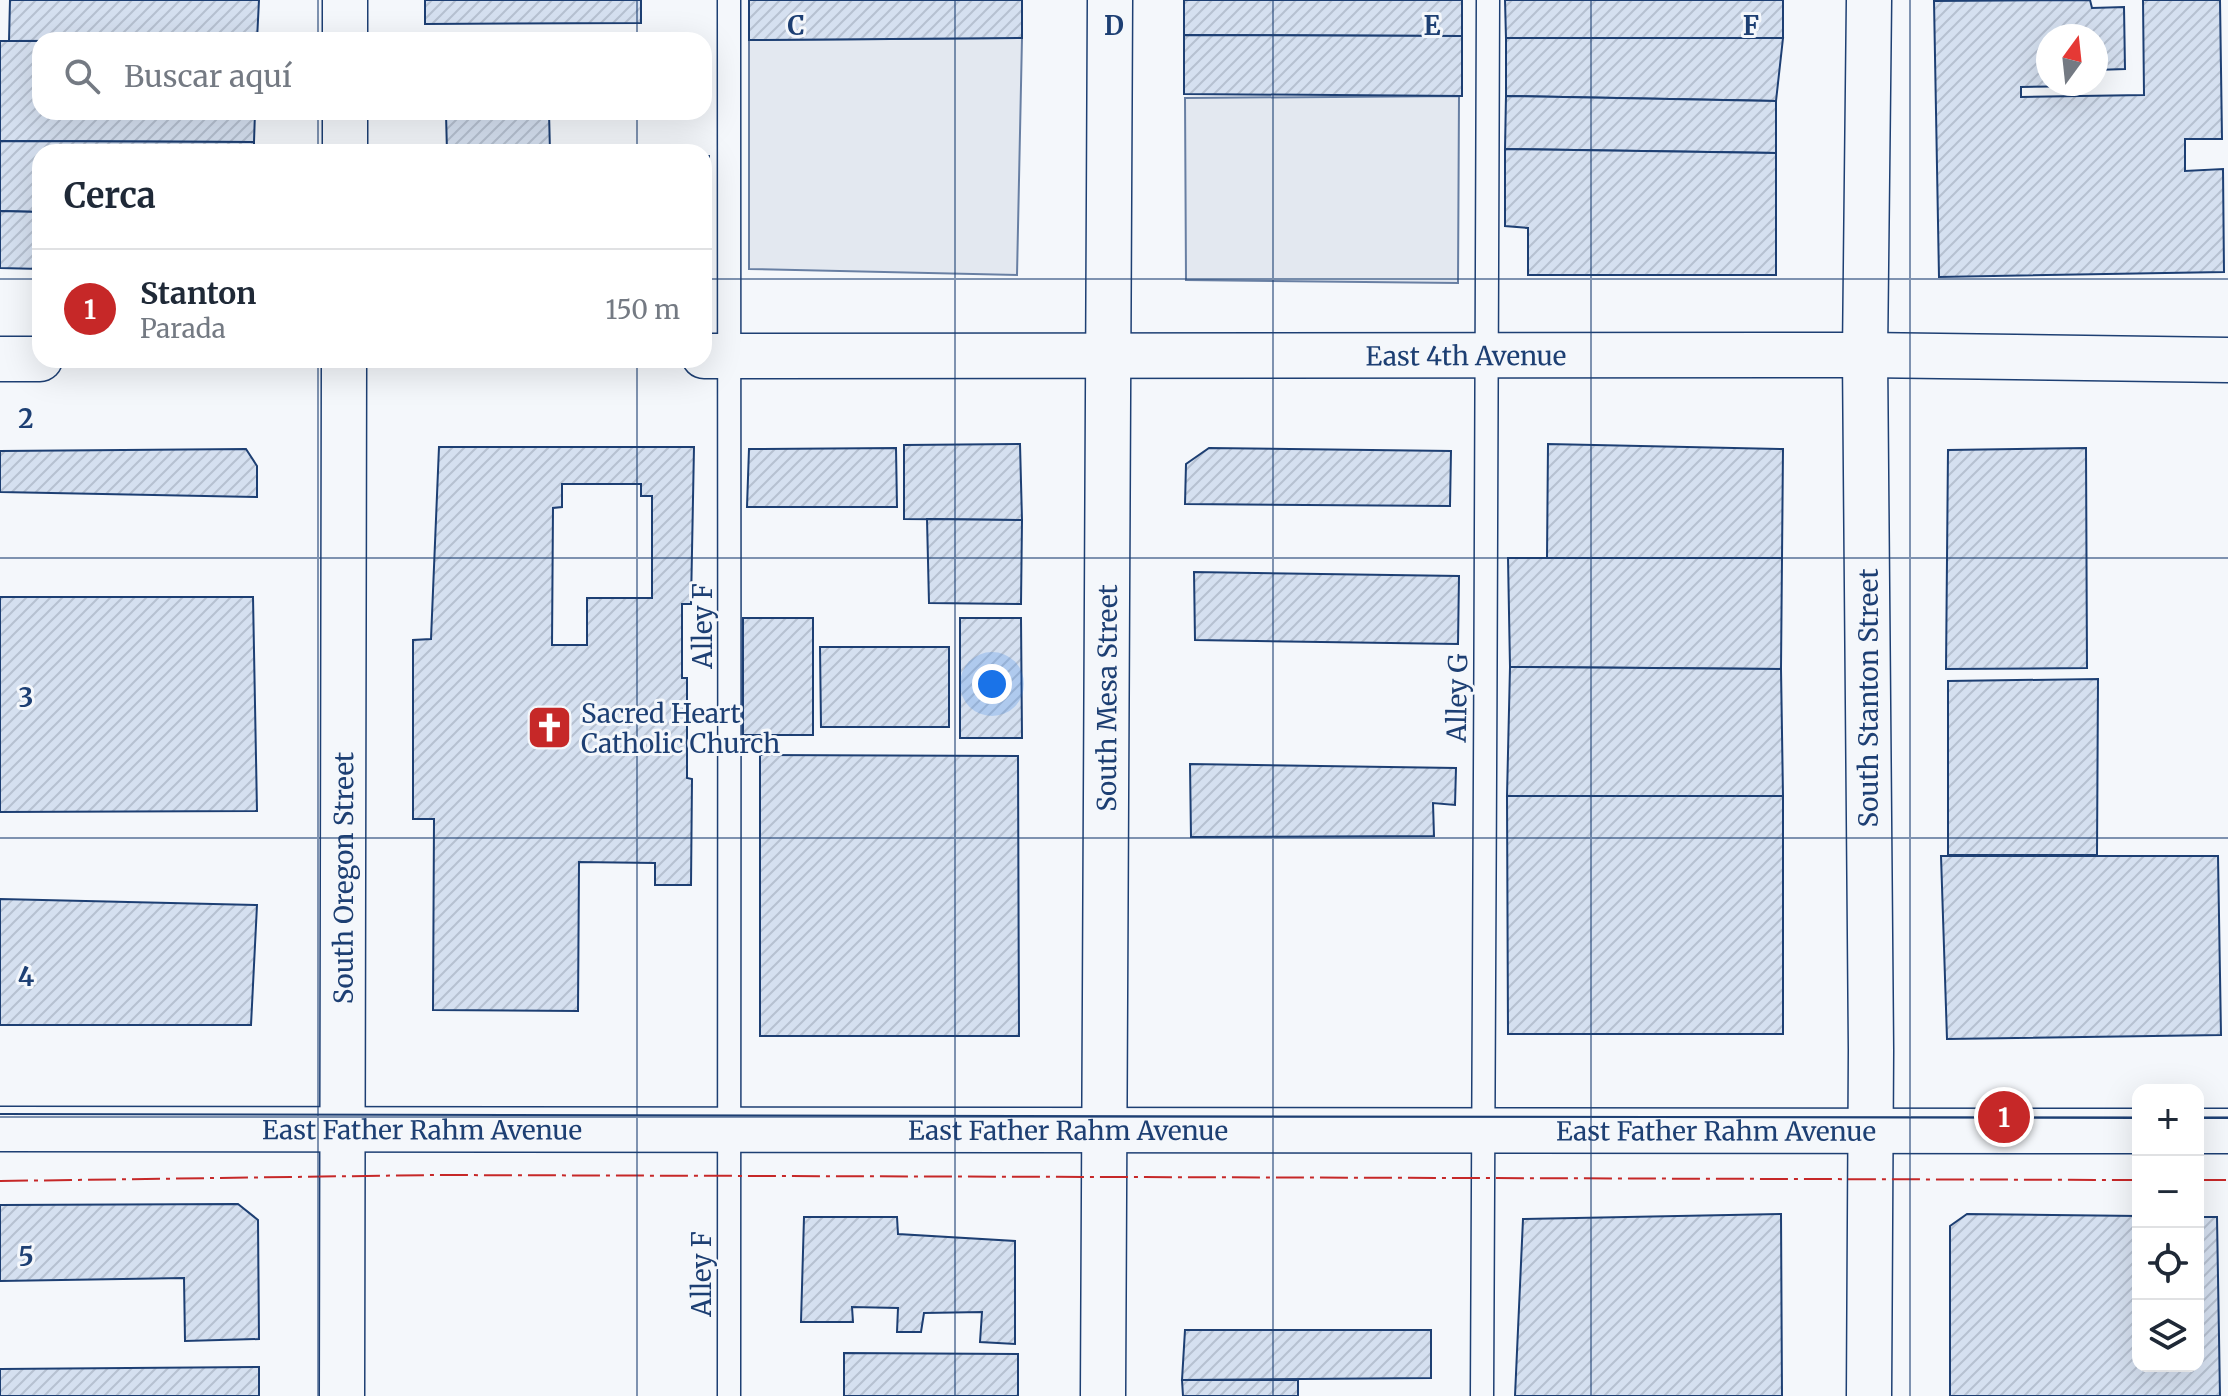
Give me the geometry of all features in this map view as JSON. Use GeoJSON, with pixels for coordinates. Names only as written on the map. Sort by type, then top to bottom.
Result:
{"type":"FeatureCollection","features":[{"type":"Feature","properties":{"kind":"street"},"geometry":{"type":"LineString","coordinates":[[345,0],[345,32]]}},
{"type":"Feature","properties":{"kind":"street","name":"South Mesa Street"},"geometry":{"type":"LineString","coordinates":[[1103,1396],[1110,0]]}},
{"type":"Feature","properties":{"kind":"street","name":"South Stanton Street"},"geometry":{"type":"LineString","coordinates":[[1869,0],[1865,355],[1871,1131],[1869,1396]]}},
{"type":"Feature","properties":{"kind":"street"},"geometry":{"type":"LineString","coordinates":[[345,120],[345,144]]}},
{"type":"Feature","properties":{"kind":"street","name":"East 4th Avenue"},"geometry":{"type":"LineString","coordinates":[[718,356],[1865,355],[2228,360]]}},
{"type":"Feature","properties":{"kind":"street"},"geometry":{"type":"LineString","coordinates":[[0,359],[32,359]]}},
{"type":"Feature","properties":{"kind":"street","name":"South Oregon Street"},"geometry":{"type":"LineString","coordinates":[[342,1396],[344,368]]}},
{"type":"Feature","properties":{"kind":"street","name":"East Father Rahm Avenue"},"geometry":{"type":"LineString","coordinates":[[0,1129],[2132,1131]]}},
{"type":"Feature","properties":{"kind":"street"},"geometry":{"type":"LineString","coordinates":[[2204,1131],[2228,1131]]}},
{"type":"Feature","properties":{"kind":"lane","name":"Alley F"},"geometry":{"type":"LineString","coordinates":[[729,0],[718,356],[729,1396]]}},
{"type":"Feature","properties":{"kind":"lane","name":"Alley G"},"geometry":{"type":"LineString","coordinates":[[1482,1396],[1489,356],[1488,0]]}},
{"type":"Feature","properties":{"kind":"shaded area"},"geometry":{"type":"Polygon","coordinates":[[[1022,38],[1017,275],[749,269],[749,40],[1022,38]]]}},
{"type":"Feature","properties":{"kind":"shaded area"},"geometry":{"type":"Polygon","coordinates":[[[1459,96],[1458,283],[1186,280],[1185,98],[1459,96]]]}},
{"type":"Feature","properties":{"kind":"building"},"geometry":{"type":"Polygon","coordinates":[[[10,0],[259,0],[257,32],[32,32],[32,41],[9,41],[10,0]]]}},
{"type":"Feature","properties":{"kind":"building"},"geometry":{"type":"Polygon","coordinates":[[[425,0],[641,0],[641,23],[425,24],[425,0]]]}},
{"type":"Feature","properties":{"kind":"building"},"geometry":{"type":"Polygon","coordinates":[[[749,0],[1022,0],[1022,38],[749,40],[749,0]]]}},
{"type":"Feature","properties":{"kind":"building"},"geometry":{"type":"Polygon","coordinates":[[[1184,0],[1462,0],[1462,36],[1184,35],[1184,0]]]}},
{"type":"Feature","properties":{"kind":"building"},"geometry":{"type":"Polygon","coordinates":[[[1505,0],[1783,0],[1783,38],[1506,38],[1505,0]]]}},
{"type":"Feature","properties":{"kind":"building"},"geometry":{"type":"Polygon","coordinates":[[[2090,0],[2092,8],[2124,7],[2125,69],[2108,70],[2108,24],[2036,24],[2036,87],[2021,87],[2021,97],[2144,95],[2143,0],[2220,0],[2222,139],[2185,139],[2185,171],[2223,169],[2224,272],[1939,277],[1934,1],[2090,0]]]}},
{"type":"Feature","properties":{"kind":"building"},"geometry":{"type":"Polygon","coordinates":[[[1184,35],[1462,36],[1462,96],[1184,94],[1184,35]]]}},
{"type":"Feature","properties":{"kind":"building"},"geometry":{"type":"Polygon","coordinates":[[[1506,38],[1783,38],[1776,101],[1506,96],[1506,38]]]}},
{"type":"Feature","properties":{"kind":"building"},"geometry":{"type":"Polygon","coordinates":[[[0,41],[32,41],[32,120],[255,120],[254,142],[0,141],[0,41]]]}},
{"type":"Feature","properties":{"kind":"building"},"geometry":{"type":"Polygon","coordinates":[[[1506,96],[1776,101],[1776,153],[1505,149],[1506,96]]]}},
{"type":"Feature","properties":{"kind":"building"},"geometry":{"type":"Polygon","coordinates":[[[446,120],[549,120],[550,144],[447,144],[446,120]]]}},
{"type":"Feature","properties":{"kind":"building"},"geometry":{"type":"Polygon","coordinates":[[[0,141],[254,142],[32,144],[32,212],[0,211],[0,141]]]}},
{"type":"Feature","properties":{"kind":"building"},"geometry":{"type":"Polygon","coordinates":[[[1505,149],[1776,153],[1776,275],[1528,275],[1528,228],[1505,226],[1505,149]]]}},
{"type":"Feature","properties":{"kind":"building"},"geometry":{"type":"Polygon","coordinates":[[[0,211],[32,212],[32,269],[0,268],[0,211]]]}},
{"type":"Feature","properties":{"kind":"building"},"geometry":{"type":"Polygon","coordinates":[[[1020,444],[1022,520],[904,519],[904,445],[1020,444]]]}},
{"type":"Feature","properties":{"kind":"building"},"geometry":{"type":"Polygon","coordinates":[[[1548,444],[1783,449],[1782,558],[1547,558],[1548,444]]]}},
{"type":"Feature","properties":{"kind":"building","name":"Sacred Heart Catholic Church"},"geometry":{"type":"Polygon","coordinates":[[[439,447],[694,447],[691,604],[682,604],[682,678],[687,678],[687,778],[692,779],[691,885],[655,885],[655,863],[579,862],[578,1011],[433,1010],[434,819],[413,819],[413,640],[431,639],[439,447]],[[562,484],[562,507],[553,508],[552,645],[587,645],[587,598],[652,598],[652,496],[641,496],[641,484],[562,484]]]}},
{"type":"Feature","properties":{"kind":"building"},"geometry":{"type":"Polygon","coordinates":[[[896,448],[897,507],[747,507],[749,449],[896,448]]]}},
{"type":"Feature","properties":{"kind":"building"},"geometry":{"type":"Polygon","coordinates":[[[1209,448],[1451,451],[1450,506],[1185,504],[1186,464],[1209,448]]]}},
{"type":"Feature","properties":{"kind":"building"},"geometry":{"type":"Polygon","coordinates":[[[2086,448],[2087,668],[1946,669],[1948,450],[2086,448]]]}},
{"type":"Feature","properties":{"kind":"building"},"geometry":{"type":"Polygon","coordinates":[[[246,449],[257,466],[257,497],[0,492],[0,451],[246,449]]]}},
{"type":"Feature","properties":{"kind":"building"},"geometry":{"type":"Polygon","coordinates":[[[927,519],[1022,520],[1021,604],[929,603],[927,519]]]}},
{"type":"Feature","properties":{"kind":"building"},"geometry":{"type":"Polygon","coordinates":[[[1508,558],[1782,558],[1781,669],[1510,667],[1508,558]]]}},
{"type":"Feature","properties":{"kind":"building"},"geometry":{"type":"Polygon","coordinates":[[[1194,572],[1459,576],[1458,644],[1195,640],[1194,572]]]}},
{"type":"Feature","properties":{"kind":"building"},"geometry":{"type":"Polygon","coordinates":[[[0,597],[253,597],[257,811],[0,812],[0,597]]]}},
{"type":"Feature","properties":{"kind":"building"},"geometry":{"type":"Polygon","coordinates":[[[743,618],[813,618],[813,735],[743,735],[743,618]]]}},
{"type":"Feature","properties":{"kind":"building"},"geometry":{"type":"Polygon","coordinates":[[[960,618],[1021,618],[1022,738],[960,738],[960,618]]]}},
{"type":"Feature","properties":{"kind":"building"},"geometry":{"type":"Polygon","coordinates":[[[820,647],[949,647],[949,727],[821,727],[820,647]]]}},
{"type":"Feature","properties":{"kind":"building"},"geometry":{"type":"Polygon","coordinates":[[[1510,667],[1781,669],[1783,796],[1507,796],[1510,667]]]}},
{"type":"Feature","properties":{"kind":"building"},"geometry":{"type":"Polygon","coordinates":[[[2098,679],[2097,855],[1948,855],[1948,681],[2098,679]]]}},
{"type":"Feature","properties":{"kind":"building"},"geometry":{"type":"Polygon","coordinates":[[[760,755],[1018,756],[1019,1036],[760,1036],[760,755]]]}},
{"type":"Feature","properties":{"kind":"building"},"geometry":{"type":"Polygon","coordinates":[[[1190,764],[1456,768],[1455,805],[1433,803],[1434,836],[1191,837],[1190,764]]]}},
{"type":"Feature","properties":{"kind":"building"},"geometry":{"type":"Polygon","coordinates":[[[1507,796],[1783,796],[1783,1034],[1508,1034],[1507,796]]]}},
{"type":"Feature","properties":{"kind":"building"},"geometry":{"type":"Polygon","coordinates":[[[1941,856],[2218,856],[2221,1035],[1947,1039],[1941,856]]]}},
{"type":"Feature","properties":{"kind":"building"},"geometry":{"type":"Polygon","coordinates":[[[0,899],[257,905],[251,1025],[0,1025],[0,899]]]}},
{"type":"Feature","properties":{"kind":"building"},"geometry":{"type":"Polygon","coordinates":[[[238,1204],[258,1220],[259,1339],[185,1341],[184,1278],[0,1281],[0,1205],[238,1204]]]}},
{"type":"Feature","properties":{"kind":"building"},"geometry":{"type":"Polygon","coordinates":[[[1781,1214],[1782,1396],[1515,1396],[1523,1219],[1781,1214]]]}},
{"type":"Feature","properties":{"kind":"building"},"geometry":{"type":"Polygon","coordinates":[[[1967,1214],[2132,1216],[2132,1372],[2204,1372],[2204,1217],[2217,1217],[2220,1396],[1950,1396],[1950,1226],[1967,1214]]]}},
{"type":"Feature","properties":{"kind":"building"},"geometry":{"type":"Polygon","coordinates":[[[804,1217],[897,1217],[898,1234],[1015,1241],[1015,1344],[980,1342],[982,1312],[924,1313],[921,1332],[897,1332],[898,1308],[852,1307],[853,1322],[801,1322],[804,1217]]]}},
{"type":"Feature","properties":{"kind":"building"},"geometry":{"type":"Polygon","coordinates":[[[1185,1330],[1431,1330],[1431,1378],[1182,1380],[1185,1330]]]}},
{"type":"Feature","properties":{"kind":"building"},"geometry":{"type":"Polygon","coordinates":[[[844,1353],[1018,1354],[1018,1396],[844,1396],[844,1353]]]}},
{"type":"Feature","properties":{"kind":"building"},"geometry":{"type":"Polygon","coordinates":[[[259,1367],[259,1396],[0,1396],[0,1369],[259,1367]]]}},
{"type":"Feature","properties":{"kind":"building"},"geometry":{"type":"Polygon","coordinates":[[[1182,1380],[1298,1380],[1298,1396],[1183,1396],[1182,1380]]]}},
{"type":"Feature","properties":{"kind":"tram line"},"geometry":{"type":"LineString","coordinates":[[0,1114],[2132,1118]]}},
{"type":"Feature","properties":{"kind":"tram line"},"geometry":{"type":"LineString","coordinates":[[2204,1118],[2228,1118]]}},
{"type":"Feature","properties":{"kind":"power"},"geometry":{"type":"LineString","coordinates":[[0,1181],[435,1175],[2132,1180]]}},
{"type":"Feature","properties":{"kind":"power"},"geometry":{"type":"LineString","coordinates":[[2204,1180],[2228,1180]]}},
{"type":"Feature","properties":{"kind":"place","name":"Sacred Heart Catholic Church"},"geometry":{"type":"Point","coordinates":[550,728]}},
{"type":"Feature","properties":{"kind":"place","name":"Stanton"},"geometry":{"type":"Point","coordinates":[2004,1117]}}]}
